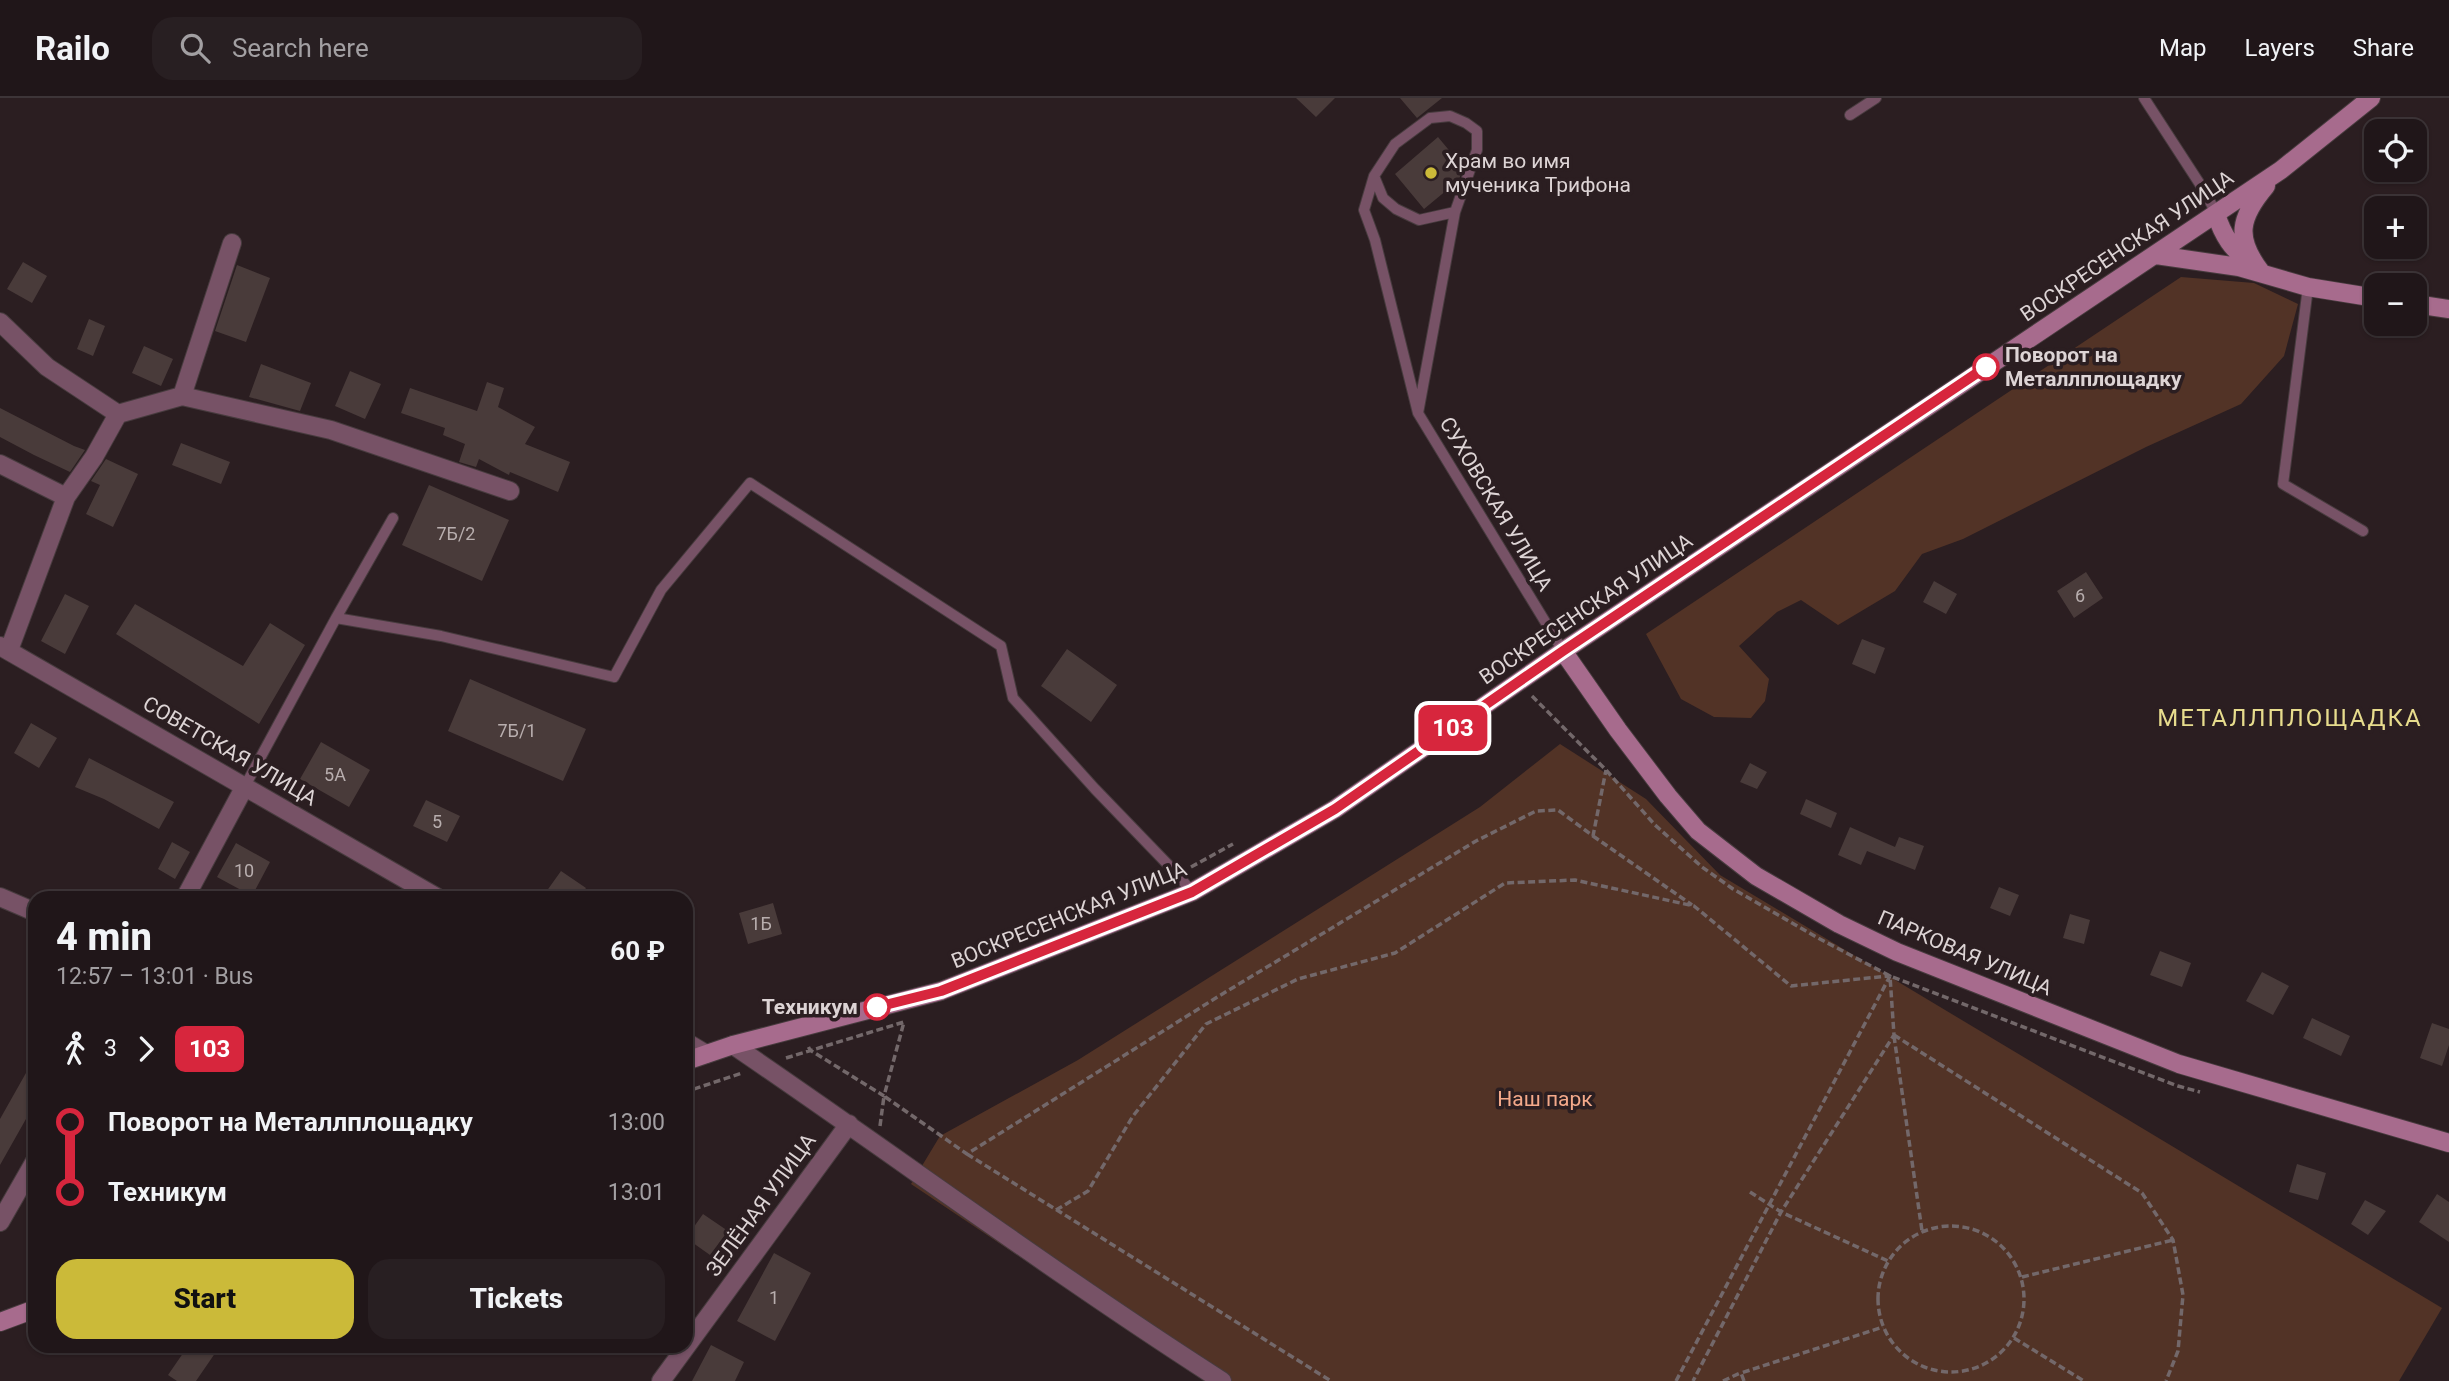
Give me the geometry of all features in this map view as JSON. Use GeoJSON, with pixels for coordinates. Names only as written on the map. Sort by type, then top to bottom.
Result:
{"type":"FeatureCollection","features":[{"type":"Feature","properties":{"kind":"street","name":"ВОСКРЕСЕНСКАЯ УЛИЦА"},"geometry":{"type":"LineString","coordinates":[[693,1059],[733,1045],[941,991],[1192,892],[1335,809],[1563,651],[2281,170],[2371,98]]}},
{"type":"Feature","properties":{"kind":"street"},"geometry":{"type":"LineString","coordinates":[[2261,272],[2249,256],[2242,240],[2242,227],[2250,208],[2281,170]]}},
{"type":"Feature","properties":{"kind":"street"},"geometry":{"type":"LineString","coordinates":[[2216,214],[2223,234],[2235,251],[2261,272]]}},
{"type":"Feature","properties":{"kind":"street"},"geometry":{"type":"LineString","coordinates":[[182,396],[232,243]]}},
{"type":"Feature","properties":{"kind":"street"},"geometry":{"type":"LineString","coordinates":[[2156,255],[2261,272],[2308,287],[2364,296]]}},
{"type":"Feature","properties":{"kind":"street"},"geometry":{"type":"LineString","coordinates":[[2427,306],[2449,309]]}},
{"type":"Feature","properties":{"kind":"street"},"geometry":{"type":"LineString","coordinates":[[0,322],[47,367],[118,414]]}},
{"type":"Feature","properties":{"kind":"street"},"geometry":{"type":"LineString","coordinates":[[4,648],[66,497],[94,457],[118,414],[182,396],[331,430],[510,491]]}},
{"type":"Feature","properties":{"kind":"street"},"geometry":{"type":"LineString","coordinates":[[0,464],[66,497]]}},
{"type":"Feature","properties":{"kind":"street","name":"СОВЕТСКАЯ УЛИЦА"},"geometry":{"type":"LineString","coordinates":[[4,648],[426,891]]}},
{"type":"Feature","properties":{"kind":"street","name":"ПАРКОВАЯ УЛИЦА"},"geometry":{"type":"LineString","coordinates":[[1563,651],[1618,730],[1698,831],[1756,876],[1816,912],[1897,952],[2179,1064],[2449,1143]]}},
{"type":"Feature","properties":{"kind":"street"},"geometry":{"type":"LineString","coordinates":[[189,891],[245,786]]}},
{"type":"Feature","properties":{"kind":"street"},"geometry":{"type":"LineString","coordinates":[[0,897],[28,909]]}},
{"type":"Feature","properties":{"kind":"street"},"geometry":{"type":"LineString","coordinates":[[733,1045],[1115,1313],[1222,1381]]}},
{"type":"Feature","properties":{"kind":"street"},"geometry":{"type":"LineString","coordinates":[[693,1046],[706,1054]]}},
{"type":"Feature","properties":{"kind":"street","name":"ЗЕЛЁНАЯ УЛИЦА"},"geometry":{"type":"LineString","coordinates":[[693,1337],[849,1124]]}},
{"type":"Feature","properties":{"kind":"street"},"geometry":{"type":"LineString","coordinates":[[0,1222],[28,1173]]}},
{"type":"Feature","properties":{"kind":"street"},"geometry":{"type":"LineString","coordinates":[[0,1322],[28,1312]]}},
{"type":"Feature","properties":{"kind":"street","name":"ЗЕЛЁНАЯ УЛИЦА"},"geometry":{"type":"LineString","coordinates":[[661,1381],[681,1353]]}},
{"type":"Feature","properties":{"kind":"lane"},"geometry":{"type":"LineString","coordinates":[[1850,115],[1876,98]]}},
{"type":"Feature","properties":{"kind":"lane"},"geometry":{"type":"LineString","coordinates":[[2144,98],[2207,195],[2216,214]]}},
{"type":"Feature","properties":{"kind":"lane"},"geometry":{"type":"LineString","coordinates":[[1418,412],[1455,212],[1477,150],[1476,131],[1450,116],[1430,118],[1395,144],[1374,176],[1383,198],[1396,209],[1419,220],[1455,212]]}},
{"type":"Feature","properties":{"kind":"lane","name":"СУХОВСКАЯ УЛИЦА"},"geometry":{"type":"LineString","coordinates":[[1374,176],[1364,210],[1375,240],[1418,412],[1563,651]]}},
{"type":"Feature","properties":{"kind":"lane"},"geometry":{"type":"LineString","coordinates":[[2308,287],[2283,484],[2363,531]]}},
{"type":"Feature","properties":{"kind":"lane"},"geometry":{"type":"LineString","coordinates":[[336,618],[441,636],[614,677],[661,590],[750,483],[1000,646],[1013,698],[1192,892]]}},
{"type":"Feature","properties":{"kind":"lane"},"geometry":{"type":"LineString","coordinates":[[245,786],[393,518]]}},
{"type":"Feature","properties":{"kind":"path"},"geometry":{"type":"LineString","coordinates":[[1593,836],[1606,770]]}},
{"type":"Feature","properties":{"kind":"path"},"geometry":{"type":"LineString","coordinates":[[967,1154],[1219,996],[1488,835],[1536,811],[1558,810],[1694,906],[1791,986],[1890,976]]}},
{"type":"Feature","properties":{"kind":"path"},"geometry":{"type":"LineString","coordinates":[[1139,890],[1177,874],[1235,843]]}},
{"type":"Feature","properties":{"kind":"path"},"geometry":{"type":"LineString","coordinates":[[1056,1210],[1088,1191],[1133,1116],[1206,1024],[1298,979],[1395,953],[1505,883],[1575,880],[1694,906]]}},
{"type":"Feature","properties":{"kind":"path"},"geometry":{"type":"LineString","coordinates":[[1890,976],[1894,1035],[1922,1231]]}},
{"type":"Feature","properties":{"kind":"path"},"geometry":{"type":"LineString","coordinates":[[1676,1381],[1890,976]]}},
{"type":"Feature","properties":{"kind":"path"},"geometry":{"type":"LineString","coordinates":[[810,1050],[904,1022],[884,1096],[877,1144]]}},
{"type":"Feature","properties":{"kind":"path"},"geometry":{"type":"LineString","coordinates":[[803,1027],[810,1050],[884,1096],[967,1154],[1331,1381]]}},
{"type":"Feature","properties":{"kind":"path"},"geometry":{"type":"LineString","coordinates":[[1693,1381],[1781,1212],[1894,1035]]}},
{"type":"Feature","properties":{"kind":"path"},"geometry":{"type":"LineString","coordinates":[[1894,1035],[2142,1193],[2173,1240],[2183,1295],[2178,1351],[2166,1381]]}},
{"type":"Feature","properties":{"kind":"path"},"geometry":{"type":"LineString","coordinates":[[1751,1192],[1781,1212],[1888,1261]]}},
{"type":"Feature","properties":{"kind":"path"},"geometry":{"type":"LineString","coordinates":[[1946,1225],[1970,1228],[1993,1238],[2010,1255],[2021,1277],[2024,1308],[2014,1338],[1998,1356],[1977,1368],[1955,1373],[1932,1370],[1911,1361],[1894,1346],[1883,1327],[1878,1293],[1888,1261],[1909,1239],[1922,1231],[1946,1225]]}},
{"type":"Feature","properties":{"kind":"path"},"geometry":{"type":"LineString","coordinates":[[2021,1277],[2173,1240]]}},
{"type":"Feature","properties":{"kind":"path"},"geometry":{"type":"LineString","coordinates":[[1723,1381],[1883,1327]]}},
{"type":"Feature","properties":{"kind":"path"},"geometry":{"type":"LineString","coordinates":[[2014,1338],[2084,1381]]}},
{"type":"Feature","properties":{"kind":"path"},"geometry":{"type":"LineString","coordinates":[[1741,1373],[1744,1381]]}},
{"type":"Feature","properties":{"kind":"green space"},"geometry":{"type":"Polygon","coordinates":[[[2181,277],[2254,283],[2298,304],[2284,356],[2241,404],[2146,447],[1963,539],[1922,554],[1895,591],[1838,625],[1801,600],[1777,612],[1739,646],[1769,679],[1765,701],[1751,718],[1714,717],[1681,699],[1646,634],[2181,277]]]}},
{"type":"Feature","properties":{"kind":"green space","name":"Наш парк"},"geometry":{"type":"Polygon","coordinates":[[[1560,744],[1646,799],[1720,875],[2442,1308],[2399,1381],[1205,1381],[911,1184],[940,1136],[1078,1060],[1480,807],[1560,744]]]}},
{"type":"Feature","properties":{"kind":"building"},"geometry":{"type":"Polygon","coordinates":[[[1296,98],[1335,98],[1316,117],[1296,98]]]}},
{"type":"Feature","properties":{"kind":"building"},"geometry":{"type":"Polygon","coordinates":[[[1400,98],[1442,98],[1417,118],[1400,98]]]}},
{"type":"Feature","properties":{"kind":"building","name":"Храм во имя мученика Трифона"},"geometry":{"type":"Polygon","coordinates":[[[1438,137],[1463,167],[1459,180],[1424,209],[1395,174],[1438,137]]]}},
{"type":"Feature","properties":{"kind":"building"},"geometry":{"type":"Polygon","coordinates":[[[23,262],[47,276],[32,303],[7,289],[23,262]]]}},
{"type":"Feature","properties":{"kind":"building"},"geometry":{"type":"Polygon","coordinates":[[[237,265],[270,278],[246,342],[215,331],[237,265]]]}},
{"type":"Feature","properties":{"kind":"building"},"geometry":{"type":"Polygon","coordinates":[[[89,319],[105,326],[93,356],[77,349],[89,319]]]}},
{"type":"Feature","properties":{"kind":"building"},"geometry":{"type":"Polygon","coordinates":[[[144,346],[173,359],[161,386],[132,373],[144,346]]]}},
{"type":"Feature","properties":{"kind":"building"},"geometry":{"type":"Polygon","coordinates":[[[261,364],[311,383],[300,411],[249,397],[261,364]]]}},
{"type":"Feature","properties":{"kind":"building"},"geometry":{"type":"Polygon","coordinates":[[[350,371],[381,384],[365,419],[335,406],[350,371]]]}},
{"type":"Feature","properties":{"kind":"building"},"geometry":{"type":"Polygon","coordinates":[[[487,382],[504,388],[498,407],[535,427],[525,444],[570,462],[558,492],[510,472],[509,475],[479,459],[476,467],[459,462],[465,444],[443,435],[445,428],[401,413],[410,388],[477,411],[487,382]]]}},
{"type":"Feature","properties":{"kind":"building"},"geometry":{"type":"Polygon","coordinates":[[[0,408],[85,450],[70,472],[0,437],[0,408]]]}},
{"type":"Feature","properties":{"kind":"building"},"geometry":{"type":"Polygon","coordinates":[[[181,443],[230,462],[221,484],[172,465],[181,443]]]}},
{"type":"Feature","properties":{"kind":"building"},"geometry":{"type":"Polygon","coordinates":[[[106,459],[138,474],[113,527],[86,514],[100,485],[91,481],[106,459]]]}},
{"type":"Feature","properties":{"kind":"building"},"geometry":{"type":"Polygon","coordinates":[[[429,485],[509,520],[482,581],[402,545],[429,485]]]}},
{"type":"Feature","properties":{"kind":"building"},"geometry":{"type":"Polygon","coordinates":[[[2086,572],[2103,598],[2074,618],[2057,591],[2086,572]]]}},
{"type":"Feature","properties":{"kind":"building"},"geometry":{"type":"Polygon","coordinates":[[[1934,581],[1957,594],[1946,614],[1923,602],[1934,581]]]}},
{"type":"Feature","properties":{"kind":"building"},"geometry":{"type":"Polygon","coordinates":[[[65,594],[89,606],[65,654],[41,641],[65,594]]]}},
{"type":"Feature","properties":{"kind":"building"},"geometry":{"type":"Polygon","coordinates":[[[135,604],[243,666],[270,623],[305,645],[259,724],[116,634],[135,604]]]}},
{"type":"Feature","properties":{"kind":"building"},"geometry":{"type":"Polygon","coordinates":[[[1862,639],[1885,648],[1875,674],[1852,664],[1862,639]]]}},
{"type":"Feature","properties":{"kind":"building"},"geometry":{"type":"Polygon","coordinates":[[[1067,649],[1117,685],[1091,722],[1041,686],[1067,649]]]}},
{"type":"Feature","properties":{"kind":"building"},"geometry":{"type":"Polygon","coordinates":[[[470,679],[586,729],[563,781],[448,731],[470,679]]]}},
{"type":"Feature","properties":{"kind":"building"},"geometry":{"type":"Polygon","coordinates":[[[31,723],[57,738],[39,768],[14,753],[31,723]]]}},
{"type":"Feature","properties":{"kind":"building"},"geometry":{"type":"Polygon","coordinates":[[[321,742],[370,770],[349,807],[300,779],[321,742]]]}},
{"type":"Feature","properties":{"kind":"building"},"geometry":{"type":"Polygon","coordinates":[[[89,758],[174,802],[159,829],[104,799],[75,787],[89,758]]]}},
{"type":"Feature","properties":{"kind":"building"},"geometry":{"type":"Polygon","coordinates":[[[1750,763],[1767,772],[1757,789],[1740,782],[1750,763]]]}},
{"type":"Feature","properties":{"kind":"building"},"geometry":{"type":"Polygon","coordinates":[[[1806,799],[1837,813],[1831,828],[1800,814],[1806,799]]]}},
{"type":"Feature","properties":{"kind":"building"},"geometry":{"type":"Polygon","coordinates":[[[426,800],[460,816],[447,842],[413,826],[426,800]]]}},
{"type":"Feature","properties":{"kind":"building"},"geometry":{"type":"Polygon","coordinates":[[[1850,827],[1895,847],[1899,837],[1924,846],[1915,870],[1867,851],[1861,865],[1838,855],[1850,827]]]}},
{"type":"Feature","properties":{"kind":"building"},"geometry":{"type":"Polygon","coordinates":[[[172,842],[190,852],[175,879],[158,869],[172,842]]]}},
{"type":"Feature","properties":{"kind":"building"},"geometry":{"type":"Polygon","coordinates":[[[236,843],[270,862],[255,891],[243,891],[217,877],[236,843]]]}},
{"type":"Feature","properties":{"kind":"building"},"geometry":{"type":"Polygon","coordinates":[[[561,871],[586,888],[584,891],[547,891],[561,871]]]}},
{"type":"Feature","properties":{"kind":"building"},"geometry":{"type":"Polygon","coordinates":[[[1999,887],[2019,895],[2010,916],[1990,908],[1999,887]]]}},
{"type":"Feature","properties":{"kind":"building"},"geometry":{"type":"Polygon","coordinates":[[[773,903],[782,934],[748,944],[739,913],[773,903]]]}},
{"type":"Feature","properties":{"kind":"building"},"geometry":{"type":"Polygon","coordinates":[[[2070,914],[2090,920],[2084,944],[2063,938],[2070,914]]]}},
{"type":"Feature","properties":{"kind":"building"},"geometry":{"type":"Polygon","coordinates":[[[2160,951],[2191,963],[2182,987],[2150,975],[2160,951]]]}},
{"type":"Feature","properties":{"kind":"building"},"geometry":{"type":"Polygon","coordinates":[[[2262,972],[2289,986],[2273,1015],[2246,1001],[2262,972]]]}},
{"type":"Feature","properties":{"kind":"building"},"geometry":{"type":"Polygon","coordinates":[[[2312,1018],[2350,1036],[2341,1056],[2303,1038],[2312,1018]]]}},
{"type":"Feature","properties":{"kind":"building"},"geometry":{"type":"Polygon","coordinates":[[[2432,1023],[2449,1029],[2449,1045],[2442,1066],[2420,1058],[2432,1023]]]}},
{"type":"Feature","properties":{"kind":"building"},"geometry":{"type":"Polygon","coordinates":[[[28,1069],[28,1115],[0,1165],[0,1119],[28,1069]]]}},
{"type":"Feature","properties":{"kind":"building"},"geometry":{"type":"Polygon","coordinates":[[[2297,1164],[2326,1173],[2318,1200],[2289,1192],[2297,1164]]]}},
{"type":"Feature","properties":{"kind":"building"},"geometry":{"type":"Polygon","coordinates":[[[2437,1194],[2449,1202],[2449,1242],[2419,1222],[2437,1194]]]}},
{"type":"Feature","properties":{"kind":"building"},"geometry":{"type":"Polygon","coordinates":[[[2365,1200],[2386,1211],[2368,1235],[2351,1224],[2365,1200]]]}},
{"type":"Feature","properties":{"kind":"building"},"geometry":{"type":"Polygon","coordinates":[[[703,1214],[728,1231],[710,1255],[693,1243],[693,1228],[703,1214]]]}},
{"type":"Feature","properties":{"kind":"building"},"geometry":{"type":"Polygon","coordinates":[[[774,1253],[811,1273],[775,1341],[737,1321],[774,1253]]]}},
{"type":"Feature","properties":{"kind":"building"},"geometry":{"type":"Polygon","coordinates":[[[711,1345],[744,1362],[735,1381],[692,1381],[711,1345]]]}},
{"type":"Feature","properties":{"kind":"building"},"geometry":{"type":"Polygon","coordinates":[[[183,1353],[215,1353],[196,1381],[177,1381],[168,1375],[183,1353]]]}},
{"type":"Feature","properties":{"kind":"bus line","name":"103"},"geometry":{"type":"LineString","coordinates":[[877,1007],[941,991],[1192,892],[1335,809],[1563,651],[1986,367]]}},
{"type":"Feature","properties":{"kind":"place","name":"Храм во имя мученика Трифона"},"geometry":{"type":"Point","coordinates":[1431,173]}},
{"type":"Feature","properties":{"kind":"place","name":"Поворот на Металлплощадку"},"geometry":{"type":"Point","coordinates":[1986,367]}},
{"type":"Feature","properties":{"kind":"place","name":"Техникум"},"geometry":{"type":"Point","coordinates":[877,1007]}},
{"type":"Feature","properties":{"kind":"district","name":"МЕТАЛЛПЛОЩАДКА"},"geometry":{"type":"Point","coordinates":[2290,718]}}]}
